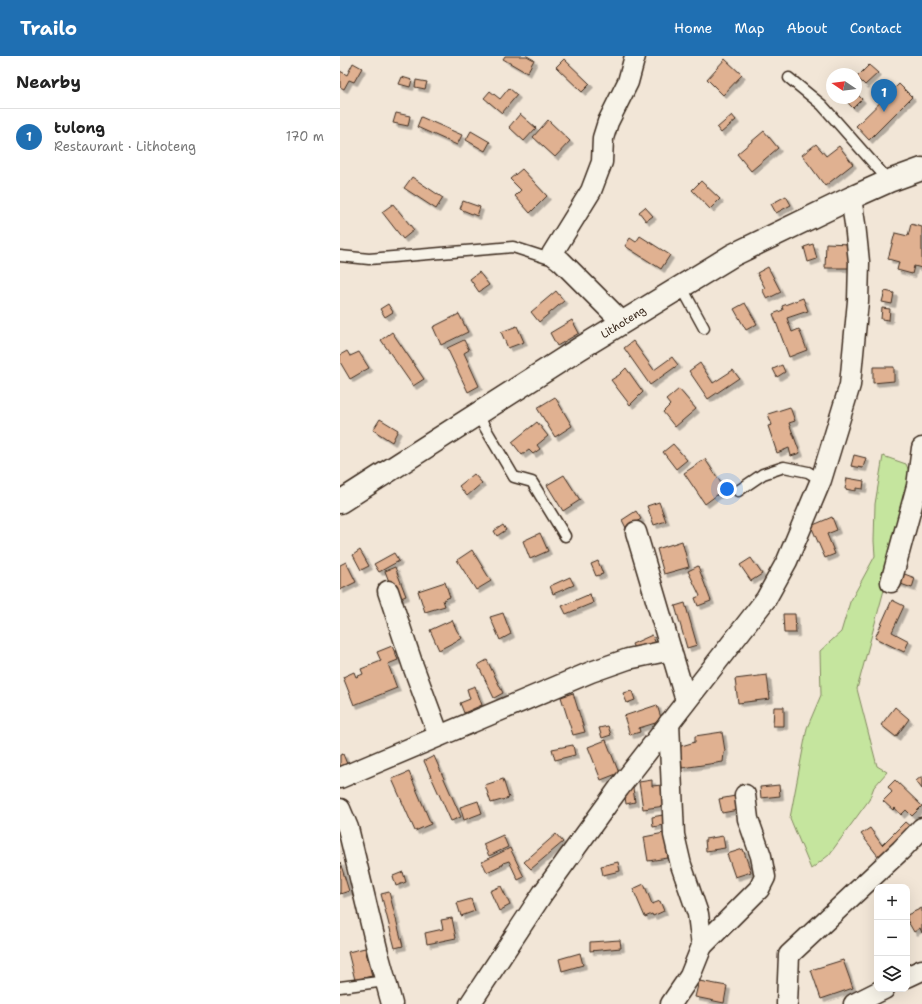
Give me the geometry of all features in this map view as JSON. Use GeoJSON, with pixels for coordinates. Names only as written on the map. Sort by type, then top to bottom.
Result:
{"type":"FeatureCollection","features":[{"type":"Feature","properties":{"kind":"main road","name":"Lithoteng"},"geometry":{"type":"LineString","coordinates":[[340,502],[622,322],[733,255],[851,198],[889,181],[922,169]]}},
{"type":"Feature","properties":{"kind":"street"},"geometry":{"type":"LineString","coordinates":[[622,322],[562,261],[552,254],[591,191],[602,162],[603,138],[608,122],[628,82],[635,56]]}},
{"type":"Feature","properties":{"kind":"street"},"geometry":{"type":"LineString","coordinates":[[470,1004],[543,892],[619,788],[766,599],[787,561],[821,480],[850,386],[858,301],[859,262],[851,198]]}},
{"type":"Feature","properties":{"kind":"street"},"geometry":{"type":"LineString","coordinates":[[891,582],[917,486],[922,448]]}},
{"type":"Feature","properties":{"kind":"street"},"geometry":{"type":"LineString","coordinates":[[636,532],[686,701]]}},
{"type":"Feature","properties":{"kind":"street"},"geometry":{"type":"LineString","coordinates":[[388,591],[413,666],[439,736]]}},
{"type":"Feature","properties":{"kind":"street"},"geometry":{"type":"LineString","coordinates":[[340,778],[591,672],[628,659],[671,650]]}},
{"type":"Feature","properties":{"kind":"street"},"geometry":{"type":"LineString","coordinates":[[669,723],[674,835],[681,865],[698,914],[702,946]]}},
{"type":"Feature","properties":{"kind":"street"},"geometry":{"type":"LineString","coordinates":[[671,1004],[690,976],[702,946],[759,889],[765,877],[761,856],[748,819],[745,795]]}},
{"type":"Feature","properties":{"kind":"street"},"geometry":{"type":"LineString","coordinates":[[340,809],[348,828],[392,1004]]}},
{"type":"Feature","properties":{"kind":"street"},"geometry":{"type":"LineString","coordinates":[[787,1004],[789,955],[901,850],[922,828]]}},
{"type":"Feature","properties":{"kind":"street"},"geometry":{"type":"LineString","coordinates":[[910,976],[922,970]]}},
{"type":"Feature","properties":{"kind":"street"},"geometry":{"type":"LineString","coordinates":[[854,1004],[878,992]]}},
{"type":"Feature","properties":{"kind":"lane"},"geometry":{"type":"LineString","coordinates":[[789,78],[822,105],[889,181]]}},
{"type":"Feature","properties":{"kind":"lane"},"geometry":{"type":"LineString","coordinates":[[340,256],[369,259],[513,247],[547,258],[552,254]]}},
{"type":"Feature","properties":{"kind":"lane"},"geometry":{"type":"LineString","coordinates":[[681,286],[704,328]]}},
{"type":"Feature","properties":{"kind":"lane"},"geometry":{"type":"LineString","coordinates":[[477,414],[514,477],[532,482],[565,536]]}},
{"type":"Feature","properties":{"kind":"lane"},"geometry":{"type":"LineString","coordinates":[[738,490],[763,474],[784,467],[808,472],[821,480]]}},
{"type":"Feature","properties":{"kind":"lane"},"geometry":{"type":"LineString","coordinates":[[340,988],[386,981]]}},
{"type":"Feature","properties":{"kind":"green space"},"geometry":{"type":"Polygon","coordinates":[[[883,456],[906,464],[916,488],[887,579],[857,689],[877,766],[887,772],[874,787],[869,800],[829,855],[811,869],[790,818],[807,728],[821,695],[820,651],[841,632],[850,602],[875,556],[875,504],[883,456]]]}},
{"type":"Feature","properties":{"kind":"building"},"geometry":{"type":"Polygon","coordinates":[[[505,56],[527,56],[534,60],[527,73],[503,59],[505,56]]]}},
{"type":"Feature","properties":{"kind":"building"},"geometry":{"type":"Polygon","coordinates":[[[564,59],[590,84],[582,92],[556,67],[564,59]]]}},
{"type":"Feature","properties":{"kind":"building"},"geometry":{"type":"Polygon","coordinates":[[[725,59],[742,75],[723,95],[707,79],[725,59]]]}},
{"type":"Feature","properties":{"kind":"building"},"geometry":{"type":"Polygon","coordinates":[[[353,63],[362,68],[354,82],[349,80],[344,89],[340,87],[340,71],[347,75],[353,63]]]}},
{"type":"Feature","properties":{"kind":"building"},"geometry":{"type":"Polygon","coordinates":[[[869,65],[878,73],[865,85],[862,82],[862,72],[869,65]]]}},
{"type":"Feature","properties":{"kind":"building"},"geometry":{"type":"Polygon","coordinates":[[[402,77],[412,80],[410,87],[399,84],[402,77]]]}},
{"type":"Feature","properties":{"kind":"building"},"geometry":{"type":"Polygon","coordinates":[[[416,80],[427,82],[425,89],[415,87],[416,80]]]}},
{"type":"Feature","properties":{"kind":"building"},"geometry":{"type":"Polygon","coordinates":[[[899,84],[912,97],[869,140],[856,126],[899,84]]]}},
{"type":"Feature","properties":{"kind":"building"},"geometry":{"type":"Polygon","coordinates":[[[509,88],[517,95],[502,113],[484,98],[490,91],[500,99],[509,88]]]}},
{"type":"Feature","properties":{"kind":"building"},"geometry":{"type":"Polygon","coordinates":[[[849,104],[857,104],[853,108],[849,104]]]}},
{"type":"Feature","properties":{"kind":"building"},"geometry":{"type":"Polygon","coordinates":[[[396,113],[410,116],[408,126],[393,123],[396,113]]]}},
{"type":"Feature","properties":{"kind":"building"},"geometry":{"type":"Polygon","coordinates":[[[520,114],[536,128],[524,141],[509,127],[520,114]]]}},
{"type":"Feature","properties":{"kind":"building"},"geometry":{"type":"Polygon","coordinates":[[[732,115],[736,120],[721,133],[717,128],[732,115]]]}},
{"type":"Feature","properties":{"kind":"building"},"geometry":{"type":"Polygon","coordinates":[[[421,117],[462,135],[457,145],[417,127],[421,117]]]}},
{"type":"Feature","properties":{"kind":"building"},"geometry":{"type":"Polygon","coordinates":[[[548,120],[570,141],[555,157],[533,137],[548,120]]]}},
{"type":"Feature","properties":{"kind":"building"},"geometry":{"type":"Polygon","coordinates":[[[471,131],[490,142],[485,151],[466,140],[471,131]]]}},
{"type":"Feature","properties":{"kind":"building"},"geometry":{"type":"Polygon","coordinates":[[[764,131],[778,148],[751,171],[737,154],[764,131]]]}},
{"type":"Feature","properties":{"kind":"building"},"geometry":{"type":"Polygon","coordinates":[[[816,144],[826,156],[839,146],[853,164],[825,186],[802,155],[816,144]]]}},
{"type":"Feature","properties":{"kind":"building"},"geometry":{"type":"Polygon","coordinates":[[[522,169],[547,196],[530,213],[515,196],[521,190],[510,179],[522,169]]]}},
{"type":"Feature","properties":{"kind":"building"},"geometry":{"type":"Polygon","coordinates":[[[412,177],[443,198],[436,209],[404,188],[412,177]]]}},
{"type":"Feature","properties":{"kind":"building"},"geometry":{"type":"Polygon","coordinates":[[[701,181],[720,199],[710,209],[692,190],[701,181]]]}},
{"type":"Feature","properties":{"kind":"building"},"geometry":{"type":"Polygon","coordinates":[[[786,196],[791,205],[776,213],[771,204],[786,196]]]}},
{"type":"Feature","properties":{"kind":"building"},"geometry":{"type":"Polygon","coordinates":[[[463,201],[480,207],[477,216],[460,209],[463,201]]]}},
{"type":"Feature","properties":{"kind":"building"},"geometry":{"type":"Polygon","coordinates":[[[393,204],[414,230],[403,239],[382,212],[393,204]]]}},
{"type":"Feature","properties":{"kind":"building"},"geometry":{"type":"Polygon","coordinates":[[[645,207],[653,216],[646,221],[639,212],[645,207]]]}},
{"type":"Feature","properties":{"kind":"building"},"geometry":{"type":"Polygon","coordinates":[[[911,224],[922,227],[922,268],[914,266],[912,274],[897,270],[899,262],[888,259],[895,233],[908,236],[911,224]]]}},
{"type":"Feature","properties":{"kind":"building"},"geometry":{"type":"Polygon","coordinates":[[[640,236],[670,255],[661,269],[625,246],[630,238],[636,242],[640,236]]]}},
{"type":"Feature","properties":{"kind":"building"},"geometry":{"type":"Polygon","coordinates":[[[826,243],[850,244],[850,268],[825,268],[826,243]]]}},
{"type":"Feature","properties":{"kind":"building"},"geometry":{"type":"Polygon","coordinates":[[[813,244],[817,259],[808,262],[804,247],[813,244]]]}},
{"type":"Feature","properties":{"kind":"building"},"geometry":{"type":"Polygon","coordinates":[[[768,267],[781,292],[767,299],[762,289],[765,288],[757,273],[768,267]]]}},
{"type":"Feature","properties":{"kind":"building"},"geometry":{"type":"Polygon","coordinates":[[[479,272],[489,285],[479,292],[470,279],[479,272]]]}},
{"type":"Feature","properties":{"kind":"building"},"geometry":{"type":"Polygon","coordinates":[[[556,291],[564,301],[539,322],[531,312],[556,291]]]}},
{"type":"Feature","properties":{"kind":"building"},"geometry":{"type":"Polygon","coordinates":[[[885,291],[894,293],[892,304],[882,302],[885,291]]]}},
{"type":"Feature","properties":{"kind":"building"},"geometry":{"type":"Polygon","coordinates":[[[803,298],[808,311],[787,318],[792,332],[799,329],[807,350],[789,357],[773,314],[783,310],[782,306],[803,298]]]}},
{"type":"Feature","properties":{"kind":"building"},"geometry":{"type":"Polygon","coordinates":[[[745,303],[757,324],[746,330],[734,309],[745,303]]]}},
{"type":"Feature","properties":{"kind":"building"},"geometry":{"type":"Polygon","coordinates":[[[388,304],[393,312],[385,317],[380,309],[388,304]]]}},
{"type":"Feature","properties":{"kind":"building"},"geometry":{"type":"Polygon","coordinates":[[[882,308],[890,309],[889,320],[881,319],[882,308]]]}},
{"type":"Feature","properties":{"kind":"building"},"geometry":{"type":"Polygon","coordinates":[[[459,314],[468,332],[441,345],[433,327],[459,314]]]}},
{"type":"Feature","properties":{"kind":"building"},"geometry":{"type":"Polygon","coordinates":[[[572,320],[579,333],[557,346],[550,333],[572,320]]]}},
{"type":"Feature","properties":{"kind":"building"},"geometry":{"type":"Polygon","coordinates":[[[517,326],[524,342],[508,348],[501,332],[517,326]]]}},
{"type":"Feature","properties":{"kind":"building"},"geometry":{"type":"Polygon","coordinates":[[[392,332],[424,379],[413,386],[381,340],[392,332]]]}},
{"type":"Feature","properties":{"kind":"building"},"geometry":{"type":"Polygon","coordinates":[[[464,340],[469,350],[464,353],[479,386],[468,392],[447,348],[464,340]]]}},
{"type":"Feature","properties":{"kind":"building"},"geometry":{"type":"Polygon","coordinates":[[[633,341],[654,370],[672,357],[678,365],[650,385],[624,348],[633,341]]]}},
{"type":"Feature","properties":{"kind":"building"},"geometry":{"type":"Polygon","coordinates":[[[347,351],[350,356],[359,352],[369,368],[350,379],[340,362],[340,355],[347,351]]]}},
{"type":"Feature","properties":{"kind":"building"},"geometry":{"type":"Polygon","coordinates":[[[700,363],[713,383],[733,370],[739,378],[708,399],[689,371],[700,363]]]}},
{"type":"Feature","properties":{"kind":"building"},"geometry":{"type":"Polygon","coordinates":[[[782,365],[785,372],[777,377],[773,369],[782,365]]]}},
{"type":"Feature","properties":{"kind":"building"},"geometry":{"type":"Polygon","coordinates":[[[873,367],[894,367],[894,381],[873,383],[873,367]]]}},
{"type":"Feature","properties":{"kind":"building"},"geometry":{"type":"Polygon","coordinates":[[[626,368],[643,392],[630,405],[611,380],[626,368]]]}},
{"type":"Feature","properties":{"kind":"building"},"geometry":{"type":"Polygon","coordinates":[[[679,389],[696,409],[675,427],[663,412],[670,405],[666,400],[679,389]]]}},
{"type":"Feature","properties":{"kind":"building"},"geometry":{"type":"Polygon","coordinates":[[[555,397],[572,426],[555,437],[537,408],[555,397]]]}},
{"type":"Feature","properties":{"kind":"building"},"geometry":{"type":"Polygon","coordinates":[[[790,407],[795,421],[789,423],[800,453],[791,456],[789,448],[777,453],[768,426],[772,425],[768,414],[790,407]]]}},
{"type":"Feature","properties":{"kind":"building"},"geometry":{"type":"Polygon","coordinates":[[[380,419],[398,430],[392,442],[373,430],[380,419]]]}},
{"type":"Feature","properties":{"kind":"building"},"geometry":{"type":"Polygon","coordinates":[[[537,422],[548,436],[537,445],[540,449],[533,454],[529,450],[522,455],[512,442],[537,422]]]}},
{"type":"Feature","properties":{"kind":"building"},"geometry":{"type":"Polygon","coordinates":[[[673,444],[687,460],[676,469],[663,452],[673,444]]]}},
{"type":"Feature","properties":{"kind":"building"},"geometry":{"type":"Polygon","coordinates":[[[854,455],[866,458],[863,468],[851,466],[854,455]]]}},
{"type":"Feature","properties":{"kind":"building"},"geometry":{"type":"Polygon","coordinates":[[[705,459],[725,489],[705,504],[684,473],[705,459]]]}},
{"type":"Feature","properties":{"kind":"building"},"geometry":{"type":"Polygon","coordinates":[[[474,474],[482,483],[467,496],[459,486],[474,474]]]}},
{"type":"Feature","properties":{"kind":"building"},"geometry":{"type":"Polygon","coordinates":[[[564,475],[580,500],[563,511],[547,485],[564,475]]]}},
{"type":"Feature","properties":{"kind":"building"},"geometry":{"type":"Polygon","coordinates":[[[847,478],[864,481],[863,489],[856,488],[856,491],[845,489],[847,478]]]}},
{"type":"Feature","properties":{"kind":"building"},"geometry":{"type":"Polygon","coordinates":[[[659,502],[666,521],[654,525],[647,506],[659,502]]]}},
{"type":"Feature","properties":{"kind":"building"},"geometry":{"type":"Polygon","coordinates":[[[636,511],[641,519],[626,528],[622,520],[636,511]]]}},
{"type":"Feature","properties":{"kind":"building"},"geometry":{"type":"Polygon","coordinates":[[[832,517],[837,530],[827,534],[835,554],[825,558],[811,526],[832,517]]]}},
{"type":"Feature","properties":{"kind":"building"},"geometry":{"type":"Polygon","coordinates":[[[503,525],[506,530],[497,536],[494,531],[503,525]]]}},
{"type":"Feature","properties":{"kind":"building"},"geometry":{"type":"Polygon","coordinates":[[[540,533],[548,551],[530,559],[523,541],[540,533]]]}},
{"type":"Feature","properties":{"kind":"building"},"geometry":{"type":"Polygon","coordinates":[[[682,541],[689,567],[664,574],[657,549],[682,541]]]}},
{"type":"Feature","properties":{"kind":"building"},"geometry":{"type":"Polygon","coordinates":[[[360,550],[369,566],[361,570],[353,555],[360,550]]]}},
{"type":"Feature","properties":{"kind":"building"},"geometry":{"type":"Polygon","coordinates":[[[472,550],[491,581],[476,590],[457,560],[472,550]]]}},
{"type":"Feature","properties":{"kind":"building"},"geometry":{"type":"Polygon","coordinates":[[[394,553],[399,561],[379,572],[374,564],[394,553]]]}},
{"type":"Feature","properties":{"kind":"building"},"geometry":{"type":"Polygon","coordinates":[[[751,558],[762,574],[751,581],[740,565],[751,558]]]}},
{"type":"Feature","properties":{"kind":"building"},"geometry":{"type":"Polygon","coordinates":[[[598,561],[603,574],[596,576],[591,564],[598,561]]]}},
{"type":"Feature","properties":{"kind":"building"},"geometry":{"type":"Polygon","coordinates":[[[346,562],[356,582],[340,590],[340,565],[346,562]]]}},
{"type":"Feature","properties":{"kind":"building"},"geometry":{"type":"Polygon","coordinates":[[[698,566],[711,601],[698,606],[695,598],[700,596],[688,571],[698,566]]]}},
{"type":"Feature","properties":{"kind":"building"},"geometry":{"type":"Polygon","coordinates":[[[395,567],[406,596],[396,600],[385,571],[395,567]]]}},
{"type":"Feature","properties":{"kind":"building"},"geometry":{"type":"Polygon","coordinates":[[[902,573],[915,578],[912,588],[898,583],[902,573]]]}},
{"type":"Feature","properties":{"kind":"building"},"geometry":{"type":"Polygon","coordinates":[[[570,577],[574,585],[553,594],[550,586],[570,577]]]}},
{"type":"Feature","properties":{"kind":"building"},"geometry":{"type":"Polygon","coordinates":[[[445,582],[450,597],[443,600],[445,606],[425,612],[418,591],[445,582]]]}},
{"type":"Feature","properties":{"kind":"building"},"geometry":{"type":"Polygon","coordinates":[[[590,594],[593,603],[566,614],[562,606],[590,594]]]}},
{"type":"Feature","properties":{"kind":"building"},"geometry":{"type":"Polygon","coordinates":[[[892,600],[904,606],[892,632],[909,641],[904,652],[875,638],[892,600]]]}},
{"type":"Feature","properties":{"kind":"building"},"geometry":{"type":"Polygon","coordinates":[[[685,603],[697,645],[687,648],[675,606],[685,603]]]}},
{"type":"Feature","properties":{"kind":"building"},"geometry":{"type":"Polygon","coordinates":[[[503,613],[511,634],[500,640],[490,617],[503,613]]]}},
{"type":"Feature","properties":{"kind":"building"},"geometry":{"type":"Polygon","coordinates":[[[783,614],[795,614],[796,633],[784,633],[783,614]]]}},
{"type":"Feature","properties":{"kind":"building"},"geometry":{"type":"Polygon","coordinates":[[[452,620],[462,638],[439,650],[430,630],[452,620]]]}},
{"type":"Feature","properties":{"kind":"building"},"geometry":{"type":"Polygon","coordinates":[[[652,635],[657,646],[637,655],[632,644],[652,635]]]}},
{"type":"Feature","properties":{"kind":"building"},"geometry":{"type":"Polygon","coordinates":[[[392,646],[398,660],[388,664],[397,688],[354,705],[343,677],[354,672],[356,677],[363,674],[361,669],[381,661],[377,652],[392,646]]]}},
{"type":"Feature","properties":{"kind":"building"},"geometry":{"type":"Polygon","coordinates":[[[487,660],[503,693],[494,698],[478,665],[487,660]]]}},
{"type":"Feature","properties":{"kind":"building"},"geometry":{"type":"Polygon","coordinates":[[[767,675],[770,699],[738,703],[735,679],[767,675]]]}},
{"type":"Feature","properties":{"kind":"building"},"geometry":{"type":"Polygon","coordinates":[[[475,686],[482,705],[464,713],[460,703],[470,699],[467,689],[475,686]]]}},
{"type":"Feature","properties":{"kind":"building"},"geometry":{"type":"Polygon","coordinates":[[[632,691],[635,700],[627,703],[623,693],[632,691]]]}},
{"type":"Feature","properties":{"kind":"building"},"geometry":{"type":"Polygon","coordinates":[[[573,693],[585,732],[573,735],[561,697],[573,693]]]}},
{"type":"Feature","properties":{"kind":"building"},"geometry":{"type":"Polygon","coordinates":[[[657,705],[662,721],[639,728],[640,732],[630,735],[624,716],[657,705]]]}},
{"type":"Feature","properties":{"kind":"building"},"geometry":{"type":"Polygon","coordinates":[[[774,707],[784,707],[784,726],[773,726],[774,707]]]}},
{"type":"Feature","properties":{"kind":"building"},"geometry":{"type":"Polygon","coordinates":[[[895,707],[909,719],[896,737],[881,725],[895,707]]]}},
{"type":"Feature","properties":{"kind":"building"},"geometry":{"type":"Polygon","coordinates":[[[608,726],[611,735],[602,738],[599,728],[608,726]]]}},
{"type":"Feature","properties":{"kind":"building"},"geometry":{"type":"Polygon","coordinates":[[[722,732],[725,751],[723,762],[682,768],[678,747],[695,742],[695,736],[722,732]]]}},
{"type":"Feature","properties":{"kind":"building"},"geometry":{"type":"Polygon","coordinates":[[[606,740],[619,773],[601,780],[588,747],[606,740]]]}},
{"type":"Feature","properties":{"kind":"building"},"geometry":{"type":"Polygon","coordinates":[[[573,745],[575,755],[555,760],[552,749],[573,745]]]}},
{"type":"Feature","properties":{"kind":"building"},"geometry":{"type":"Polygon","coordinates":[[[343,754],[349,769],[340,773],[340,755],[343,754]]]}},
{"type":"Feature","properties":{"kind":"building"},"geometry":{"type":"Polygon","coordinates":[[[434,756],[461,817],[451,821],[424,761],[434,756]]]}},
{"type":"Feature","properties":{"kind":"building"},"geometry":{"type":"Polygon","coordinates":[[[409,772],[431,824],[415,831],[392,779],[409,772]]]}},
{"type":"Feature","properties":{"kind":"building"},"geometry":{"type":"Polygon","coordinates":[[[922,776],[922,789],[916,781],[922,776]]]}},
{"type":"Feature","properties":{"kind":"building"},"geometry":{"type":"Polygon","coordinates":[[[503,779],[509,798],[491,803],[485,785],[503,779]]]}},
{"type":"Feature","properties":{"kind":"building"},"geometry":{"type":"Polygon","coordinates":[[[652,780],[652,786],[662,785],[665,806],[643,809],[639,782],[652,780]]]}},
{"type":"Feature","properties":{"kind":"building"},"geometry":{"type":"Polygon","coordinates":[[[895,780],[922,806],[912,816],[906,810],[901,815],[895,808],[893,810],[883,801],[892,792],[888,787],[895,780]]]}},
{"type":"Feature","properties":{"kind":"building"},"geometry":{"type":"Polygon","coordinates":[[[779,785],[780,796],[761,798],[760,787],[779,785]]]}},
{"type":"Feature","properties":{"kind":"building"},"geometry":{"type":"Polygon","coordinates":[[[633,788],[635,802],[626,804],[624,790],[633,788]]]}},
{"type":"Feature","properties":{"kind":"building"},"geometry":{"type":"Polygon","coordinates":[[[735,796],[738,810],[722,813],[719,799],[735,796]]]}},
{"type":"Feature","properties":{"kind":"building"},"geometry":{"type":"Polygon","coordinates":[[[478,801],[482,813],[464,820],[460,807],[478,801]]]}},
{"type":"Feature","properties":{"kind":"building"},"geometry":{"type":"Polygon","coordinates":[[[668,814],[669,824],[653,827],[652,817],[668,814]]]}},
{"type":"Feature","properties":{"kind":"building"},"geometry":{"type":"Polygon","coordinates":[[[905,822],[912,828],[881,860],[861,834],[870,828],[882,845],[905,822]]]}},
{"type":"Feature","properties":{"kind":"building"},"geometry":{"type":"Polygon","coordinates":[[[664,833],[668,858],[648,861],[644,837],[664,833]]]}},
{"type":"Feature","properties":{"kind":"building"},"geometry":{"type":"Polygon","coordinates":[[[556,834],[563,842],[531,869],[524,862],[556,834]]]}},
{"type":"Feature","properties":{"kind":"building"},"geometry":{"type":"Polygon","coordinates":[[[503,835],[508,847],[489,856],[483,844],[503,835]]]}},
{"type":"Feature","properties":{"kind":"building"},"geometry":{"type":"Polygon","coordinates":[[[723,836],[725,848],[706,851],[705,839],[723,836]]]}},
{"type":"Feature","properties":{"kind":"building"},"geometry":{"type":"Polygon","coordinates":[[[510,848],[524,877],[518,880],[509,861],[487,872],[482,862],[510,848]]]}},
{"type":"Feature","properties":{"kind":"building"},"geometry":{"type":"Polygon","coordinates":[[[743,849],[751,872],[735,877],[727,854],[743,849]]]}},
{"type":"Feature","properties":{"kind":"building"},"geometry":{"type":"Polygon","coordinates":[[[340,862],[349,891],[340,894],[340,862]]]}},
{"type":"Feature","properties":{"kind":"building"},"geometry":{"type":"Polygon","coordinates":[[[618,862],[620,871],[603,875],[601,866],[618,862]]]}},
{"type":"Feature","properties":{"kind":"building"},"geometry":{"type":"Polygon","coordinates":[[[403,872],[406,882],[396,886],[393,876],[403,872]]]}},
{"type":"Feature","properties":{"kind":"building"},"geometry":{"type":"Polygon","coordinates":[[[644,884],[652,904],[660,901],[664,911],[653,916],[652,914],[645,917],[633,889],[644,884]]]}},
{"type":"Feature","properties":{"kind":"building"},"geometry":{"type":"Polygon","coordinates":[[[501,886],[510,905],[499,911],[490,891],[501,886]]]}},
{"type":"Feature","properties":{"kind":"building"},"geometry":{"type":"Polygon","coordinates":[[[389,892],[403,946],[395,948],[381,894],[389,892]]]}},
{"type":"Feature","properties":{"kind":"building"},"geometry":{"type":"Polygon","coordinates":[[[471,899],[475,911],[461,916],[457,903],[471,899]]]}},
{"type":"Feature","properties":{"kind":"building"},"geometry":{"type":"Polygon","coordinates":[[[922,908],[922,933],[920,928],[914,932],[910,925],[910,914],[922,908]]]}},
{"type":"Feature","properties":{"kind":"building"},"geometry":{"type":"Polygon","coordinates":[[[452,918],[456,938],[427,944],[425,933],[443,929],[441,920],[452,918]]]}},
{"type":"Feature","properties":{"kind":"building"},"geometry":{"type":"Polygon","coordinates":[[[620,940],[621,948],[590,951],[590,942],[620,940]]]}},
{"type":"Feature","properties":{"kind":"building"},"geometry":{"type":"Polygon","coordinates":[[[365,948],[372,976],[355,980],[348,952],[365,948]]]}},
{"type":"Feature","properties":{"kind":"building"},"geometry":{"type":"Polygon","coordinates":[[[580,953],[583,965],[562,971],[559,959],[580,953]]]}},
{"type":"Feature","properties":{"kind":"building"},"geometry":{"type":"Polygon","coordinates":[[[843,960],[853,988],[821,999],[811,970],[843,960]]]}},
{"type":"Feature","properties":{"kind":"building"},"geometry":{"type":"Polygon","coordinates":[[[699,981],[727,986],[724,1003],[695,997],[699,981]]]}},
{"type":"Feature","properties":{"kind":"place","name":"tulong"},"geometry":{"type":"Point","coordinates":[884,112]}}]}
